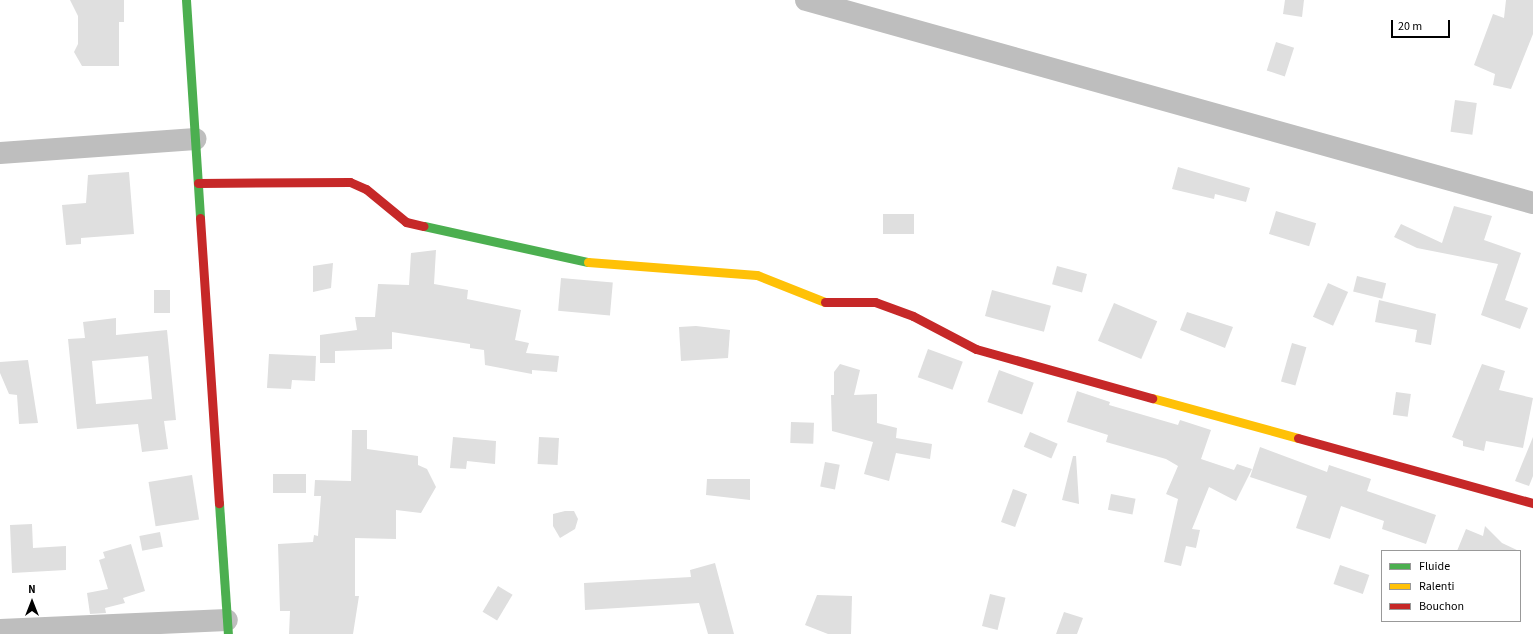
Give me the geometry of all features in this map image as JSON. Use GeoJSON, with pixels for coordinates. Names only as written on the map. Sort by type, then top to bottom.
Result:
{"type":"FeatureCollection","features":[{"type":"Feature","properties":{"kind":"street"},"geometry":{"type":"LineString","coordinates":[[0,630],[227,627],[186,0]]}},
{"type":"Feature","properties":{"kind":"street"},"geometry":{"type":"LineString","coordinates":[[806,0],[1533,203]]}},
{"type":"Feature","properties":{"kind":"street"},"geometry":{"type":"LineString","coordinates":[[0,153],[195,139]]}},
{"type":"Feature","properties":{"kind":"street"},"geometry":{"type":"LineString","coordinates":[[198,183],[350,182],[366,189],[406,222],[571,261],[757,275],[829,304],[875,302],[913,316],[976,349],[1533,503]]}},
{"type":"Feature","properties":{"kind":"building"},"geometry":{"type":"Polygon","coordinates":[[[70,0],[124,0],[124,22],[119,22],[119,66],[82,66],[74,52],[78,44],[78,16],[70,0]]]}},
{"type":"Feature","properties":{"kind":"building"},"geometry":{"type":"Polygon","coordinates":[[[1285,0],[1304,0],[1302,17],[1283,14],[1285,0]]]}},
{"type":"Feature","properties":{"kind":"building"},"geometry":{"type":"Polygon","coordinates":[[[1506,0],[1533,0],[1533,34],[1511,89],[1493,85],[1495,74],[1474,65],[1493,14],[1504,18],[1506,0]]]}},
{"type":"Feature","properties":{"kind":"building"},"geometry":{"type":"Polygon","coordinates":[[[1276,42],[1294,48],[1285,76],[1267,71],[1276,42]]]}},
{"type":"Feature","properties":{"kind":"building"},"geometry":{"type":"Polygon","coordinates":[[[1455,100],[1477,103],[1472,135],[1451,132],[1455,100]]]}},
{"type":"Feature","properties":{"kind":"building"},"geometry":{"type":"Polygon","coordinates":[[[1178,167],[1250,188],[1246,202],[1215,194],[1214,199],[1172,189],[1178,167]]]}},
{"type":"Feature","properties":{"kind":"building"},"geometry":{"type":"Polygon","coordinates":[[[129,172],[134,234],[81,238],[81,244],[66,245],[62,205],[86,203],[88,175],[129,172]]]}},
{"type":"Feature","properties":{"kind":"building"},"geometry":{"type":"Polygon","coordinates":[[[1454,206],[1492,216],[1484,240],[1521,253],[1505,300],[1528,308],[1520,329],[1481,315],[1498,264],[1417,248],[1394,237],[1401,224],[1442,243],[1454,206]]]}},
{"type":"Feature","properties":{"kind":"building"},"geometry":{"type":"Polygon","coordinates":[[[1276,211],[1316,223],[1309,246],[1269,234],[1276,211]]]}},
{"type":"Feature","properties":{"kind":"building"},"geometry":{"type":"Polygon","coordinates":[[[883,214],[914,214],[914,234],[883,234],[883,214]]]}},
{"type":"Feature","properties":{"kind":"building"},"geometry":{"type":"Polygon","coordinates":[[[436,250],[434,284],[468,290],[467,299],[521,310],[515,340],[529,343],[526,353],[559,356],[557,372],[532,370],[532,374],[485,365],[484,350],[470,348],[470,344],[392,332],[392,349],[335,351],[335,363],[320,363],[320,335],[357,330],[355,317],[375,317],[378,284],[409,285],[411,253],[436,250]]]}},
{"type":"Feature","properties":{"kind":"building"},"geometry":{"type":"Polygon","coordinates":[[[333,263],[331,288],[313,292],[313,266],[333,263]]]}},
{"type":"Feature","properties":{"kind":"building"},"geometry":{"type":"Polygon","coordinates":[[[1057,266],[1087,274],[1082,292],[1052,284],[1057,266]]]}},
{"type":"Feature","properties":{"kind":"building"},"geometry":{"type":"Polygon","coordinates":[[[1357,276],[1386,283],[1382,299],[1353,292],[1357,276]]]}},
{"type":"Feature","properties":{"kind":"building"},"geometry":{"type":"Polygon","coordinates":[[[561,278],[613,283],[610,315],[558,311],[561,278]]]}},
{"type":"Feature","properties":{"kind":"building"},"geometry":{"type":"Polygon","coordinates":[[[1328,283],[1348,292],[1333,326],[1313,317],[1328,283]]]}},
{"type":"Feature","properties":{"kind":"building"},"geometry":{"type":"Polygon","coordinates":[[[154,290],[170,290],[170,313],[154,313],[154,290]]]}},
{"type":"Feature","properties":{"kind":"building"},"geometry":{"type":"Polygon","coordinates":[[[992,290],[1051,306],[1044,332],[985,316],[992,290]]]}},
{"type":"Feature","properties":{"kind":"building"},"geometry":{"type":"Polygon","coordinates":[[[1379,300],[1436,314],[1431,345],[1415,342],[1417,330],[1375,322],[1379,300]]]}},
{"type":"Feature","properties":{"kind":"building"},"geometry":{"type":"Polygon","coordinates":[[[1114,303],[1157,321],[1141,359],[1098,341],[1114,303]]]}},
{"type":"Feature","properties":{"kind":"building"},"geometry":{"type":"Polygon","coordinates":[[[1187,312],[1233,327],[1225,348],[1180,330],[1187,312]]]}},
{"type":"Feature","properties":{"kind":"building"},"geometry":{"type":"Polygon","coordinates":[[[116,318],[116,335],[167,330],[176,420],[164,421],[168,449],[142,452],[138,424],[77,429],[68,339],[85,338],[83,322],[116,318]],[[148,356],[92,361],[96,404],[152,399],[148,356]]]}},
{"type":"Feature","properties":{"kind":"building"},"geometry":{"type":"Polygon","coordinates":[[[696,326],[730,330],[728,358],[681,361],[679,327],[696,326]]]}},
{"type":"Feature","properties":{"kind":"building"},"geometry":{"type":"Polygon","coordinates":[[[1292,343],[1306,347],[1295,386],[1281,381],[1292,343]]]}},
{"type":"Feature","properties":{"kind":"building"},"geometry":{"type":"Polygon","coordinates":[[[928,349],[963,362],[953,390],[918,377],[928,349]]]}},
{"type":"Feature","properties":{"kind":"building"},"geometry":{"type":"Polygon","coordinates":[[[269,354],[316,356],[315,381],[292,380],[291,389],[267,388],[269,354]]]}},
{"type":"Feature","properties":{"kind":"building"},"geometry":{"type":"Polygon","coordinates":[[[28,360],[38,423],[19,424],[17,395],[9,394],[0,373],[0,362],[28,360]]]}},
{"type":"Feature","properties":{"kind":"building"},"geometry":{"type":"Polygon","coordinates":[[[840,364],[860,370],[854,395],[877,394],[877,423],[897,428],[896,438],[932,444],[930,459],[896,453],[889,481],[864,474],[873,442],[832,431],[831,395],[834,395],[834,372],[840,364]]]}},
{"type":"Feature","properties":{"kind":"building"},"geometry":{"type":"Polygon","coordinates":[[[1482,364],[1505,371],[1499,390],[1533,398],[1523,448],[1486,441],[1484,451],[1463,446],[1463,441],[1452,437],[1482,364]]]}},
{"type":"Feature","properties":{"kind":"building"},"geometry":{"type":"Polygon","coordinates":[[[999,370],[1034,383],[1022,415],[987,402],[999,370]]]}},
{"type":"Feature","properties":{"kind":"building"},"geometry":{"type":"Polygon","coordinates":[[[1077,391],[1110,402],[1109,405],[1178,425],[1180,420],[1211,430],[1201,459],[1234,470],[1237,464],[1252,469],[1236,501],[1209,487],[1192,529],[1200,530],[1196,548],[1186,546],[1181,566],[1164,562],[1178,499],[1166,494],[1178,466],[1166,459],[1106,442],[1108,435],[1067,422],[1077,391]]]}},
{"type":"Feature","properties":{"kind":"building"},"geometry":{"type":"Polygon","coordinates":[[[1396,392],[1411,394],[1408,417],[1393,415],[1396,392]]]}},
{"type":"Feature","properties":{"kind":"building"},"geometry":{"type":"Polygon","coordinates":[[[791,422],[814,423],[813,444],[790,443],[791,422]]]}},
{"type":"Feature","properties":{"kind":"building"},"geometry":{"type":"Polygon","coordinates":[[[352,430],[367,430],[367,449],[418,456],[418,465],[427,469],[436,487],[421,513],[396,510],[396,539],[355,538],[355,596],[359,596],[353,634],[289,634],[290,611],[280,611],[278,544],[313,542],[314,535],[318,536],[321,496],[314,496],[315,480],[351,481],[352,430]]]}},
{"type":"Feature","properties":{"kind":"building"},"geometry":{"type":"Polygon","coordinates":[[[1030,432],[1058,444],[1051,458],[1024,447],[1030,432]]]}},
{"type":"Feature","properties":{"kind":"building"},"geometry":{"type":"Polygon","coordinates":[[[453,437],[496,441],[495,464],[467,461],[466,469],[450,468],[453,437]]]}},
{"type":"Feature","properties":{"kind":"building"},"geometry":{"type":"Polygon","coordinates":[[[539,437],[559,438],[558,465],[538,464],[539,437]]]}},
{"type":"Feature","properties":{"kind":"building"},"geometry":{"type":"Polygon","coordinates":[[[1533,437],[1533,476],[1529,486],[1515,481],[1533,437]]]}},
{"type":"Feature","properties":{"kind":"building"},"geometry":{"type":"Polygon","coordinates":[[[1260,447],[1327,472],[1329,465],[1371,479],[1367,491],[1436,515],[1426,544],[1382,529],[1384,521],[1341,506],[1330,539],[1296,528],[1307,496],[1250,477],[1260,447]]]}},
{"type":"Feature","properties":{"kind":"building"},"geometry":{"type":"Polygon","coordinates":[[[1073,456],[1076,456],[1079,504],[1062,500],[1073,456]]]}},
{"type":"Feature","properties":{"kind":"building"},"geometry":{"type":"Polygon","coordinates":[[[825,462],[840,465],[835,489],[820,487],[825,462]]]}},
{"type":"Feature","properties":{"kind":"building"},"geometry":{"type":"Polygon","coordinates":[[[273,474],[306,474],[306,493],[273,493],[273,474]]]}},
{"type":"Feature","properties":{"kind":"building"},"geometry":{"type":"Polygon","coordinates":[[[192,475],[199,519],[156,526],[149,482],[192,475]]]}},
{"type":"Feature","properties":{"kind":"building"},"geometry":{"type":"Polygon","coordinates":[[[707,479],[750,479],[750,500],[706,495],[707,479]]]}},
{"type":"Feature","properties":{"kind":"building"},"geometry":{"type":"Polygon","coordinates":[[[1013,489],[1027,494],[1015,527],[1001,522],[1013,489]]]}},
{"type":"Feature","properties":{"kind":"building"},"geometry":{"type":"Polygon","coordinates":[[[1111,494],[1136,499],[1132,514],[1108,510],[1111,494]]]}},
{"type":"Feature","properties":{"kind":"building"},"geometry":{"type":"Polygon","coordinates":[[[565,511],[574,511],[578,519],[575,529],[560,538],[553,526],[553,514],[565,511]]]}},
{"type":"Feature","properties":{"kind":"building"},"geometry":{"type":"Polygon","coordinates":[[[32,524],[33,548],[66,546],[66,570],[12,573],[10,525],[32,524]]]}},
{"type":"Feature","properties":{"kind":"building"},"geometry":{"type":"Polygon","coordinates":[[[1485,526],[1502,543],[1517,550],[1457,550],[1466,529],[1483,536],[1485,526]]]}},
{"type":"Feature","properties":{"kind":"building"},"geometry":{"type":"Polygon","coordinates":[[[160,532],[163,547],[142,551],[139,536],[160,532]]]}},
{"type":"Feature","properties":{"kind":"building"},"geometry":{"type":"Polygon","coordinates":[[[131,544],[145,591],[123,598],[125,603],[105,608],[106,613],[90,614],[87,593],[108,589],[99,560],[105,558],[103,552],[131,544]]]}},
{"type":"Feature","properties":{"kind":"building"},"geometry":{"type":"Polygon","coordinates":[[[715,563],[734,634],[708,634],[699,603],[585,610],[584,583],[691,577],[690,570],[715,563]]]}},
{"type":"Feature","properties":{"kind":"building"},"geometry":{"type":"Polygon","coordinates":[[[1340,565],[1369,575],[1363,594],[1333,584],[1340,565]]]}},
{"type":"Feature","properties":{"kind":"building"},"geometry":{"type":"Polygon","coordinates":[[[498,586],[513,595],[497,620],[483,612],[498,586]]]}},
{"type":"Feature","properties":{"kind":"building"},"geometry":{"type":"Polygon","coordinates":[[[990,594],[1006,598],[998,630],[982,626],[990,594]]]}},
{"type":"Feature","properties":{"kind":"building"},"geometry":{"type":"Polygon","coordinates":[[[817,595],[852,596],[851,634],[828,634],[805,625],[817,595]]]}},
{"type":"Feature","properties":{"kind":"building"},"geometry":{"type":"Polygon","coordinates":[[[1064,612],[1083,618],[1077,634],[1056,634],[1064,612]]]}},
{"type":"Feature","properties":{"kind":"traffic: fast"},"geometry":{"type":"LineString","coordinates":[[186,0],[200,218]]}},
{"type":"Feature","properties":{"kind":"traffic: fast"},"geometry":{"type":"LineString","coordinates":[[424,226],[588,262]]}},
{"type":"Feature","properties":{"kind":"traffic: fast"},"geometry":{"type":"LineString","coordinates":[[219,503],[228,634]]}},
{"type":"Feature","properties":{"kind":"traffic: slow"},"geometry":{"type":"LineString","coordinates":[[588,262],[757,275],[825,302]]}},
{"type":"Feature","properties":{"kind":"traffic: slow"},"geometry":{"type":"LineString","coordinates":[[1152,398],[1298,438]]}},
{"type":"Feature","properties":{"kind":"traffic: jam"},"geometry":{"type":"LineString","coordinates":[[198,183],[350,182],[366,189],[406,222],[424,226]]}},
{"type":"Feature","properties":{"kind":"traffic: jam"},"geometry":{"type":"LineString","coordinates":[[200,218],[219,503]]}},
{"type":"Feature","properties":{"kind":"traffic: jam"},"geometry":{"type":"LineString","coordinates":[[825,302],[875,302],[913,316],[976,349],[1152,398]]}},
{"type":"Feature","properties":{"kind":"traffic: jam"},"geometry":{"type":"LineString","coordinates":[[1298,438],[1533,503]]}}]}
